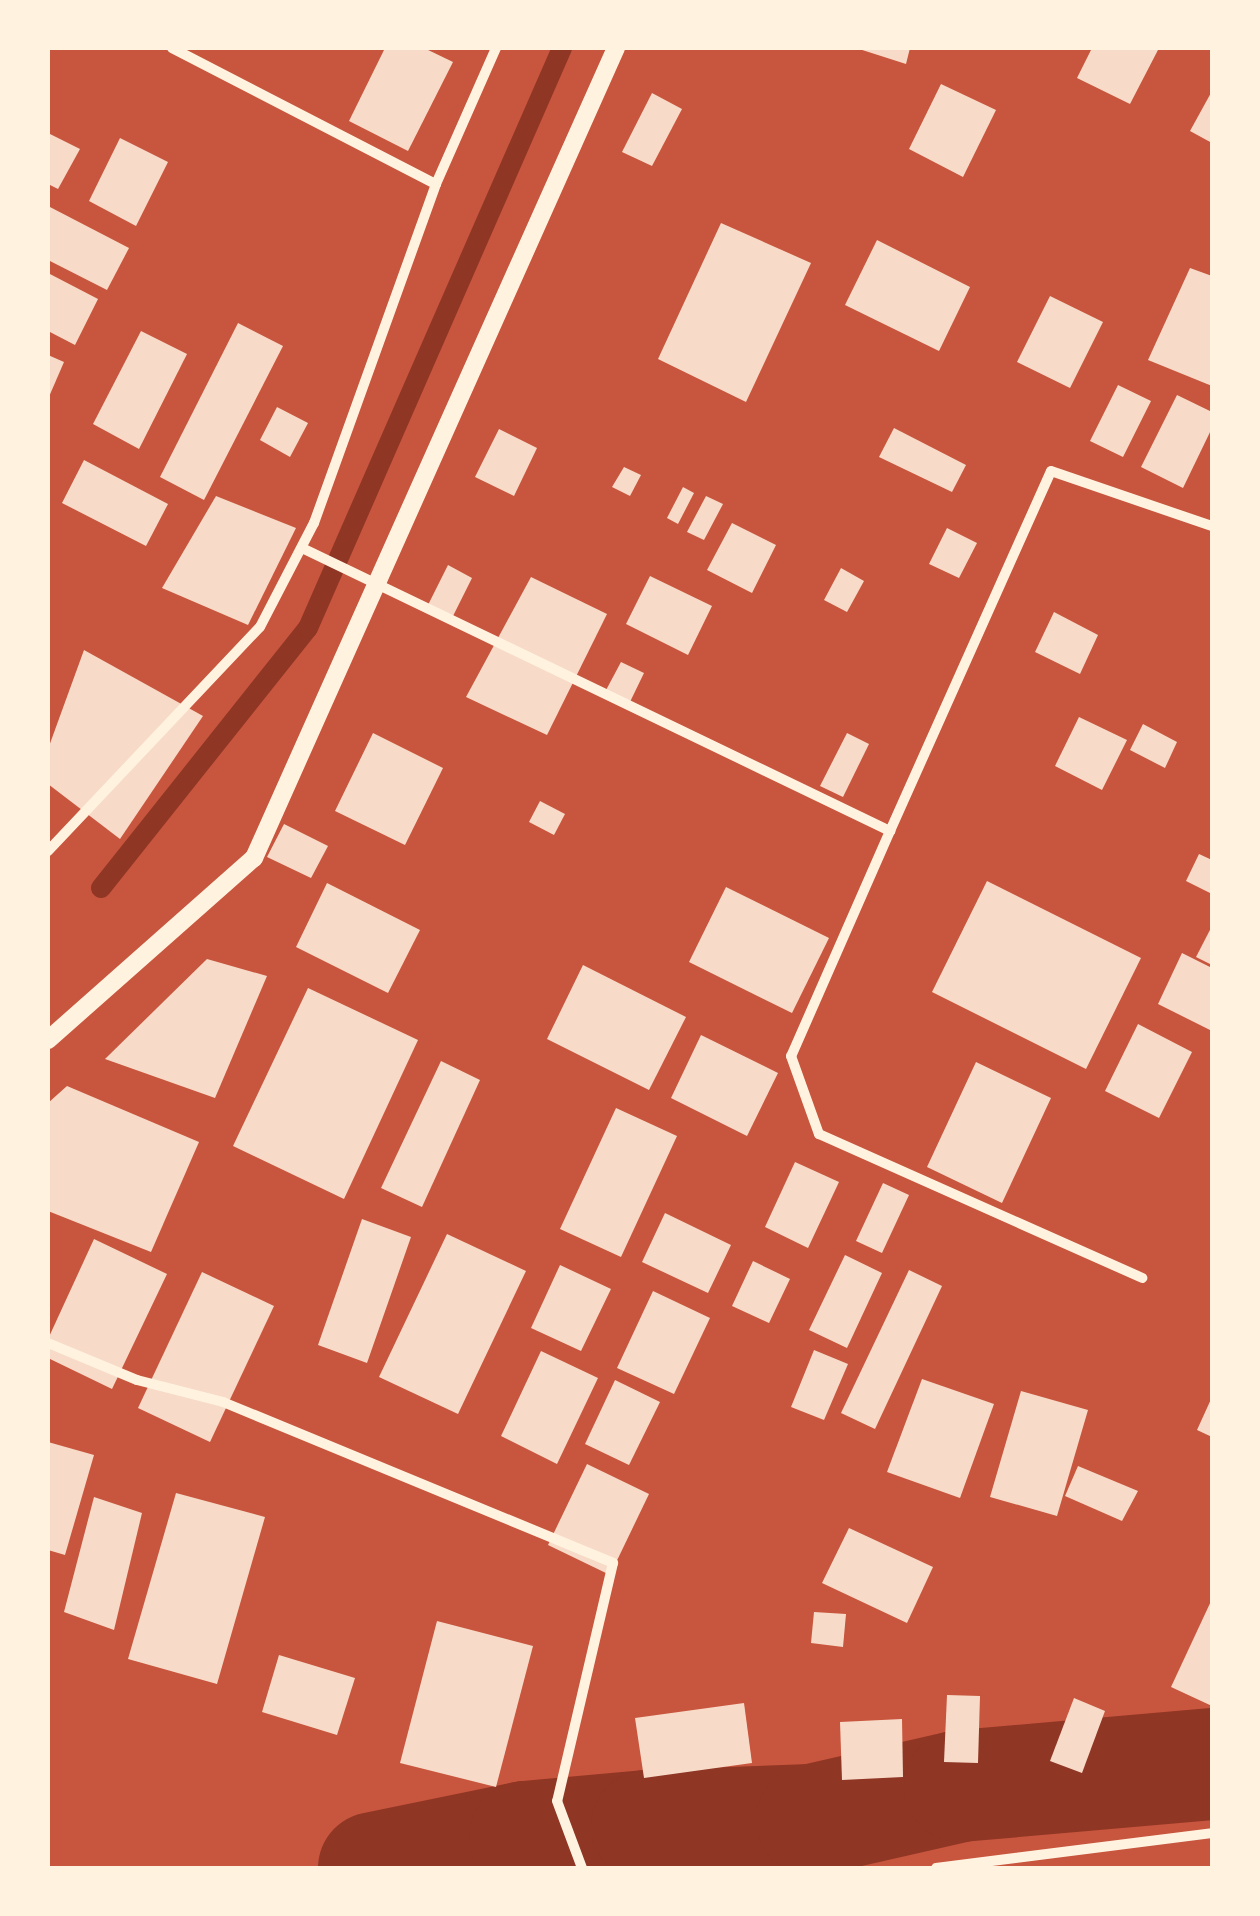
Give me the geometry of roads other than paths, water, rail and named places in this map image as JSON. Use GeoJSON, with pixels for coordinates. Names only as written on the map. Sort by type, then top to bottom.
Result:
{"type":"FeatureCollection","features":[{"type":"Feature","properties":{"kind":"street"},"geometry":{"type":"LineString","coordinates":[[172,48],[436,184]]}},
{"type":"Feature","properties":{"kind":"street"},"geometry":{"type":"LineString","coordinates":[[48,851],[260,627],[302,548],[436,184],[496,48]]}},
{"type":"Feature","properties":{"kind":"street"},"geometry":{"type":"LineString","coordinates":[[48,1040],[254,858],[616,48]]}},
{"type":"Feature","properties":{"kind":"street"},"geometry":{"type":"LineString","coordinates":[[1142,1278],[819,1134],[791,1056],[1050,470],[1212,526]]}},
{"type":"Feature","properties":{"kind":"street"},"geometry":{"type":"LineString","coordinates":[[302,548],[890,832]]}},
{"type":"Feature","properties":{"kind":"street"},"geometry":{"type":"LineString","coordinates":[[48,1342],[137,1380],[223,1402],[613,1564],[558,1801],[582,1868]]}},
{"type":"Feature","properties":{"kind":"street"},"geometry":{"type":"LineString","coordinates":[[936,1868],[1211,1831]]}},
{"type":"Feature","properties":{"kind":"waterway"},"geometry":{"type":"LineString","coordinates":[[101,888],[308,628],[562,48]]}},
{"type":"Feature","properties":{"kind":"waterway"},"geometry":{"type":"LineString","coordinates":[[374,1868],[525,1837],[647,1826],[812,1820],[960,1786],[1212,1764]]}}]}
